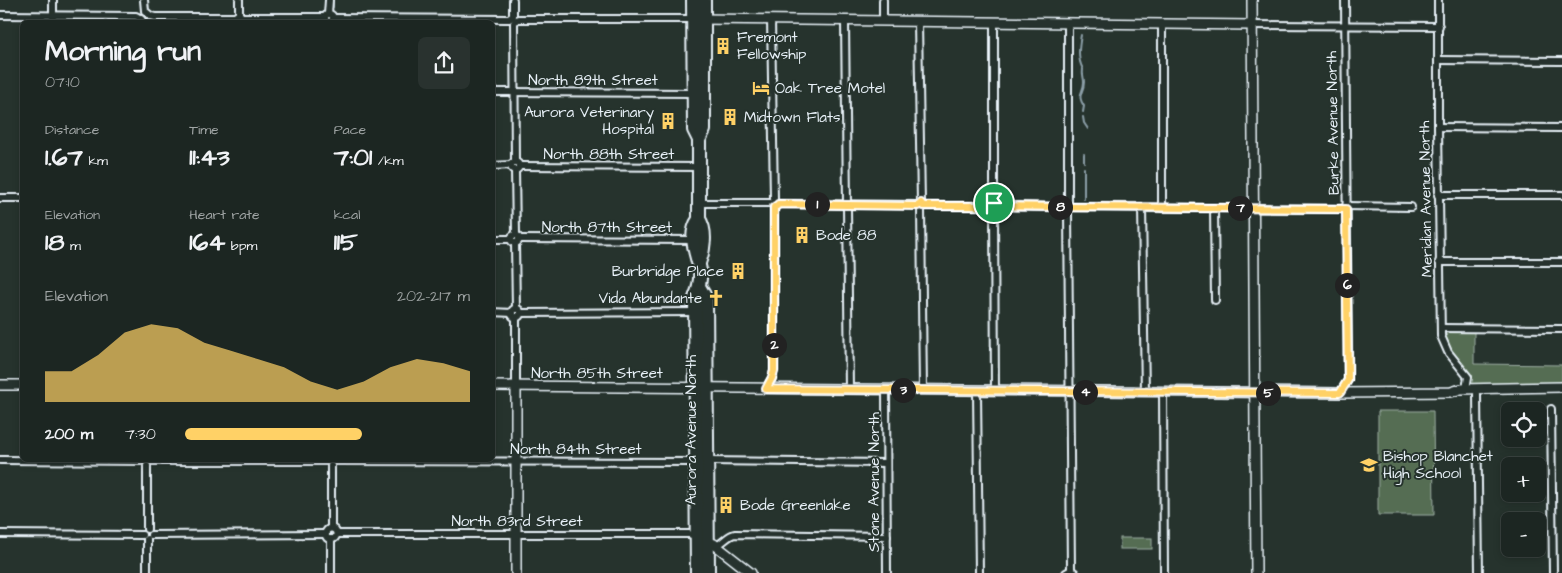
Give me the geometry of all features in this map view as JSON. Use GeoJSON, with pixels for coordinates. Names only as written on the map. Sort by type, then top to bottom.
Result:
{"type":"FeatureCollection","features":[{"type":"Feature","properties":{"kind":"highway","name":"Aurora Avenue North"},"geometry":{"type":"LineString","coordinates":[[693,0],[698,19],[704,130],[699,140],[699,219],[694,226],[694,252],[699,263],[700,288],[706,298],[697,462],[707,542],[708,573]]}},
{"type":"Feature","properties":{"kind":"highway","name":"Aurora Avenue North"},"geometry":{"type":"LineString","coordinates":[[699,140],[694,130],[694,93],[698,19],[704,0]]}},
{"type":"Feature","properties":{"kind":"highway","name":"Aurora Avenue North"},"geometry":{"type":"LineString","coordinates":[[699,219],[703,224],[703,253],[699,263]]}},
{"type":"Feature","properties":{"kind":"highway","name":"Aurora Avenue North"},"geometry":{"type":"LineString","coordinates":[[700,288],[695,298],[695,312],[701,388]]}},
{"type":"Feature","properties":{"kind":"highway","name":"Aurora Avenue North"},"geometry":{"type":"LineString","coordinates":[[697,573],[707,542]]}},
{"type":"Feature","properties":{"kind":"street"},"geometry":{"type":"LineString","coordinates":[[53,0],[53,19]]}},
{"type":"Feature","properties":{"kind":"street"},"geometry":{"type":"LineString","coordinates":[[144,0],[145,11],[147,14],[155,17],[771,19],[1068,24],[1439,26]]}},
{"type":"Feature","properties":{"kind":"street"},"geometry":{"type":"LineString","coordinates":[[238,18],[239,0]]}},
{"type":"Feature","properties":{"kind":"street"},"geometry":{"type":"LineString","coordinates":[[328,0],[329,19]]}},
{"type":"Feature","properties":{"kind":"street"},"geometry":{"type":"LineString","coordinates":[[513,0],[515,92],[516,573]]}},
{"type":"Feature","properties":{"kind":"street"},"geometry":{"type":"LineString","coordinates":[[882,21],[883,0]]}},
{"type":"Feature","properties":{"kind":"street"},"geometry":{"type":"LineString","coordinates":[[1252,0],[1256,573]]}},
{"type":"Feature","properties":{"kind":"street","name":"Burke Avenue North"},"geometry":{"type":"LineString","coordinates":[[1340,393],[1348,380],[1344,0]]}},
{"type":"Feature","properties":{"kind":"street","name":"Meridian Avenue North"},"geometry":{"type":"LineString","coordinates":[[1438,0],[1438,195],[1441,328],[1442,341],[1446,349],[1468,378],[1466,389]]}},
{"type":"Feature","properties":{"kind":"street"},"geometry":{"type":"LineString","coordinates":[[0,15],[53,19],[136,16],[141,20]]}},
{"type":"Feature","properties":{"kind":"street"},"geometry":{"type":"LineString","coordinates":[[766,389],[774,371],[771,19]]}},
{"type":"Feature","properties":{"kind":"street"},"geometry":{"type":"LineString","coordinates":[[845,21],[849,389]]}},
{"type":"Feature","properties":{"kind":"street"},"geometry":{"type":"LineString","coordinates":[[918,22],[923,390]]}},
{"type":"Feature","properties":{"kind":"street"},"geometry":{"type":"LineString","coordinates":[[994,23],[995,391]]}},
{"type":"Feature","properties":{"kind":"street"},"geometry":{"type":"LineString","coordinates":[[1068,24],[1071,572]]}},
{"type":"Feature","properties":{"kind":"street"},"geometry":{"type":"LineString","coordinates":[[1162,24],[1162,208]]}},
{"type":"Feature","properties":{"kind":"street"},"geometry":{"type":"LineString","coordinates":[[1438,60],[1562,61]]}},
{"type":"Feature","properties":{"kind":"street","name":"North 89th Street"},"geometry":{"type":"LineString","coordinates":[[495,92],[694,93]]}},
{"type":"Feature","properties":{"kind":"street"},"geometry":{"type":"LineString","coordinates":[[1438,127],[1562,128]]}},
{"type":"Feature","properties":{"kind":"street","name":"North 88th Street"},"geometry":{"type":"LineString","coordinates":[[495,166],[699,167]]}},
{"type":"Feature","properties":{"kind":"street"},"geometry":{"type":"LineString","coordinates":[[1438,195],[1562,195]]}},
{"type":"Feature","properties":{"kind":"street"},"geometry":{"type":"LineString","coordinates":[[0,198],[20,198]]}},
{"type":"Feature","properties":{"kind":"street"},"geometry":{"type":"LineString","coordinates":[[699,203],[1142,208],[1411,207]]}},
{"type":"Feature","properties":{"kind":"street"},"geometry":{"type":"LineString","coordinates":[[1142,208],[1145,392]]}},
{"type":"Feature","properties":{"kind":"street"},"geometry":{"type":"LineString","coordinates":[[1214,208],[1215,300]]}},
{"type":"Feature","properties":{"kind":"street","name":"North 87th Street"},"geometry":{"type":"LineString","coordinates":[[495,239],[694,240]]}},
{"type":"Feature","properties":{"kind":"street"},"geometry":{"type":"LineString","coordinates":[[1439,262],[1562,262]]}},
{"type":"Feature","properties":{"kind":"street"},"geometry":{"type":"LineString","coordinates":[[495,312],[695,312]]}},
{"type":"Feature","properties":{"kind":"street"},"geometry":{"type":"LineString","coordinates":[[1441,328],[1562,329]]}},
{"type":"Feature","properties":{"kind":"street"},"geometry":{"type":"LineString","coordinates":[[0,385],[20,385]]}},
{"type":"Feature","properties":{"kind":"street","name":"North 85th Street"},"geometry":{"type":"LineString","coordinates":[[495,386],[1255,393],[1451,392],[1466,389],[1562,387]]}},
{"type":"Feature","properties":{"kind":"street","name":"Stone Avenue North"},"geometry":{"type":"LineString","coordinates":[[886,390],[887,573]]}},
{"type":"Feature","properties":{"kind":"street"},"geometry":{"type":"LineString","coordinates":[[978,391],[979,573]]}},
{"type":"Feature","properties":{"kind":"street"},"geometry":{"type":"LineString","coordinates":[[1163,392],[1164,573]]}},
{"type":"Feature","properties":{"kind":"street","name":"North 85th Street"},"geometry":{"type":"LineString","coordinates":[[1451,392],[1461,394],[1562,393]]}},
{"type":"Feature","properties":{"kind":"street"},"geometry":{"type":"LineString","coordinates":[[1477,394],[1479,573]]}},
{"type":"Feature","properties":{"kind":"street"},"geometry":{"type":"LineString","coordinates":[[1551,409],[1553,573]]}},
{"type":"Feature","properties":{"kind":"street"},"geometry":{"type":"LineString","coordinates":[[0,460],[20,460]]}},
{"type":"Feature","properties":{"kind":"street"},"geometry":{"type":"LineString","coordinates":[[143,462],[147,573]]}},
{"type":"Feature","properties":{"kind":"street"},"geometry":{"type":"LineString","coordinates":[[326,534],[331,528],[328,462]]}},
{"type":"Feature","properties":{"kind":"street","name":"North 84th Street"},"geometry":{"type":"LineString","coordinates":[[495,462],[886,463]]}},
{"type":"Feature","properties":{"kind":"street"},"geometry":{"type":"LineString","coordinates":[[331,528],[336,530],[337,534],[331,539]]}},
{"type":"Feature","properties":{"kind":"street"},"geometry":{"type":"LineString","coordinates":[[0,534],[326,534]]}},
{"type":"Feature","properties":{"kind":"street"},"geometry":{"type":"LineString","coordinates":[[326,534],[331,539]]}},
{"type":"Feature","properties":{"kind":"street","name":"North 83rd Street"},"geometry":{"type":"LineString","coordinates":[[337,534],[689,534],[707,542]]}},
{"type":"Feature","properties":{"kind":"street"},"geometry":{"type":"LineString","coordinates":[[707,542],[722,543],[735,534],[887,536]]}},
{"type":"Feature","properties":{"kind":"street"},"geometry":{"type":"LineString","coordinates":[[331,539],[331,573]]}},
{"type":"Feature","properties":{"kind":"street"},"geometry":{"type":"LineString","coordinates":[[707,542],[751,573]]}},
{"type":"Feature","properties":{"kind":"green space"},"geometry":{"type":"Polygon","coordinates":[[[1474,332],[1474,364],[1562,365],[1562,382],[1469,385],[1471,375],[1445,340],[1447,333],[1474,332]]]}},
{"type":"Feature","properties":{"kind":"green space"},"geometry":{"type":"Polygon","coordinates":[[[1378,411],[1433,411],[1434,515],[1378,515],[1378,411]]]}},
{"type":"Feature","properties":{"kind":"green space"},"geometry":{"type":"Polygon","coordinates":[[[1120,538],[1152,538],[1152,549],[1120,549],[1120,538]]]}},
{"type":"Feature","properties":{"kind":"waterway"},"geometry":{"type":"LineString","coordinates":[[333,0],[333,7]]}},
{"type":"Feature","properties":{"kind":"waterway"},"geometry":{"type":"LineString","coordinates":[[1081,35],[1079,52],[1084,86],[1080,96],[1084,106],[1083,112]]}},
{"type":"Feature","properties":{"kind":"waterway"},"geometry":{"type":"LineString","coordinates":[[1083,117],[1088,129]]}},
{"type":"Feature","properties":{"kind":"waterway"},"geometry":{"type":"LineString","coordinates":[[1084,154],[1084,162]]}},
{"type":"Feature","properties":{"kind":"waterway"},"geometry":{"type":"LineString","coordinates":[[1084,168],[1084,199]]}},
{"type":"Feature","properties":{"kind":"place","name":"Fremont Fellowship"},"geometry":{"type":"Point","coordinates":[723,46]}},
{"type":"Feature","properties":{"kind":"place","name":"Oak Tree Motel"},"geometry":{"type":"Point","coordinates":[761,88]}},
{"type":"Feature","properties":{"kind":"place","name":"Midtown Flats"},"geometry":{"type":"Point","coordinates":[730,117]}},
{"type":"Feature","properties":{"kind":"place","name":"Aurora Veterinary Hospital"},"geometry":{"type":"Point","coordinates":[668,121]}},
{"type":"Feature","properties":{"kind":"place","name":"Bode 88"},"geometry":{"type":"Point","coordinates":[802,235]}},
{"type":"Feature","properties":{"kind":"place","name":"Burbridge Place"},"geometry":{"type":"Point","coordinates":[738,271]}},
{"type":"Feature","properties":{"kind":"place","name":"Vida Abundante"},"geometry":{"type":"Point","coordinates":[716,298]}},
{"type":"Feature","properties":{"kind":"place","name":"Bishop Blanchet High School"},"geometry":{"type":"Point","coordinates":[1369,465]}},
{"type":"Feature","properties":{"kind":"place","name":"Bode Greenlake"},"geometry":{"type":"Point","coordinates":[726,505]}},
{"type":"Feature","properties":{"kind":"route"},"geometry":{"type":"LineString","coordinates":[[921,203],[923,206],[990,206],[994,203],[997,206],[1064,207],[1068,210],[1071,207],[1346,209],[1348,380],[1344,389],[1340,393],[766,389],[774,371],[774,207],[778,204],[918,206],[921,203]]}}]}
